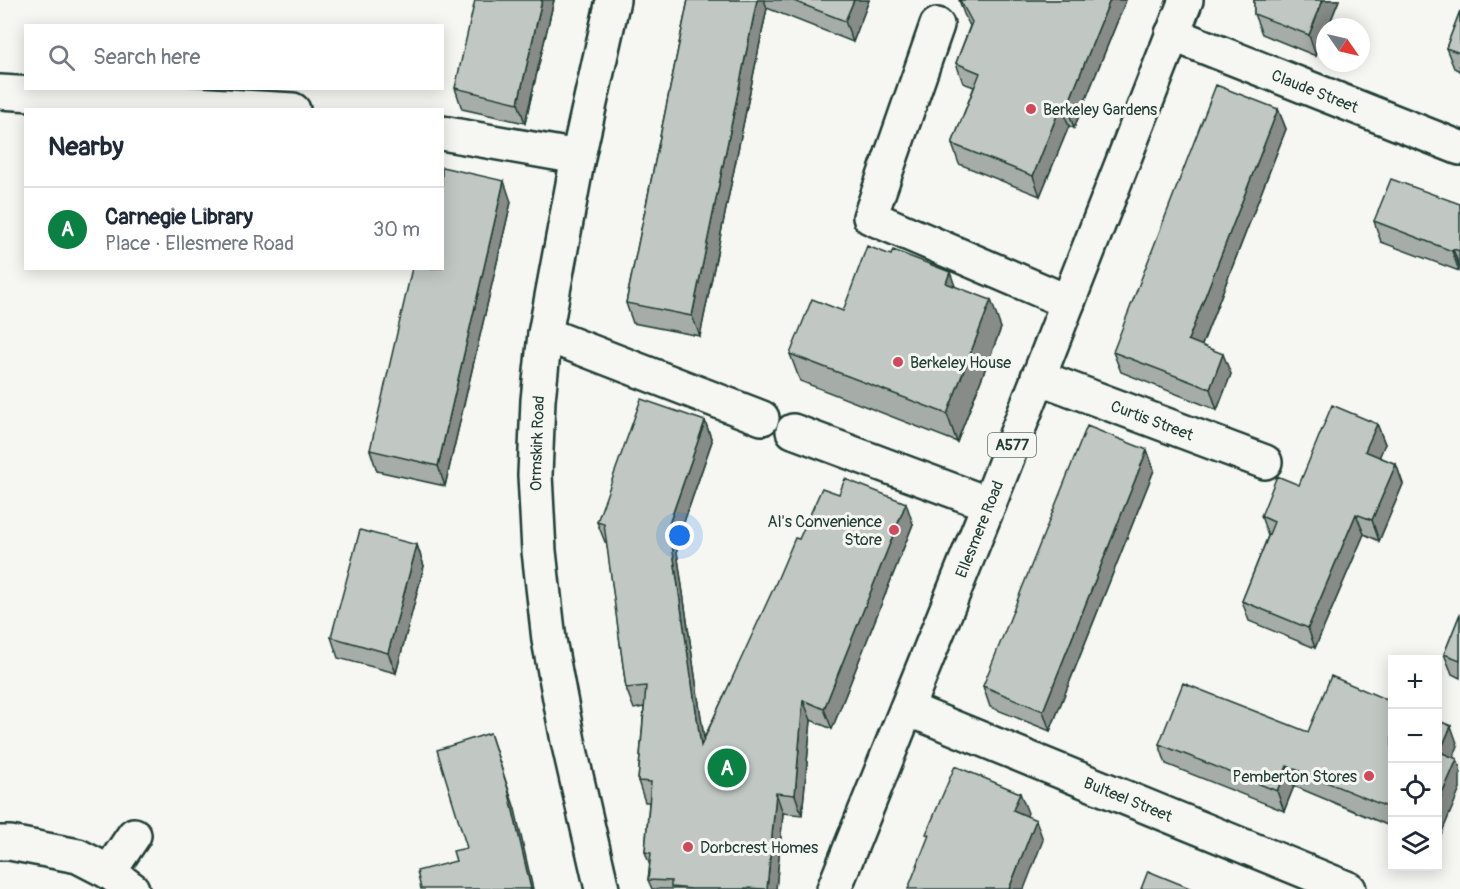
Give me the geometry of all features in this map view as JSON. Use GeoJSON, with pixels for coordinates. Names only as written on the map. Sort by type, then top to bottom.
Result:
{"type":"FeatureCollection","features":[{"type":"Feature","properties":{"kind":"main road","name":"Ormskirk Road"},"geometry":{"type":"LineString","coordinates":[[602,889],[568,741],[549,640],[536,475],[538,400],[545,334],[578,157],[614,0]]}},
{"type":"Feature","properties":{"kind":"main road","name":"Ellesmere Road"},"geometry":{"type":"LineString","coordinates":[[834,889],[908,709],[1186,0]]}},
{"type":"Feature","properties":{"kind":"main road"},"geometry":{"type":"LineString","coordinates":[[937,26],[870,217],[1068,302]]}},
{"type":"Feature","properties":{"kind":"main road","name":"Claude Street"},"geometry":{"type":"LineString","coordinates":[[1172,34],[1460,148]]}},
{"type":"Feature","properties":{"kind":"main road"},"geometry":{"type":"LineString","coordinates":[[0,92],[260,108]]}},
{"type":"Feature","properties":{"kind":"main road"},"geometry":{"type":"LineString","coordinates":[[444,133],[578,157]]}},
{"type":"Feature","properties":{"kind":"main road"},"geometry":{"type":"LineString","coordinates":[[545,334],[762,417]]}},
{"type":"Feature","properties":{"kind":"main road","name":"Curtis Street"},"geometry":{"type":"LineString","coordinates":[[1038,377],[1265,462]]}},
{"type":"Feature","properties":{"kind":"main road"},"geometry":{"type":"LineString","coordinates":[[793,430],[989,504]]}},
{"type":"Feature","properties":{"kind":"main road","name":"Bulteel Street"},"geometry":{"type":"LineString","coordinates":[[908,709],[1349,889]]}},
{"type":"Feature","properties":{"kind":"main road"},"geometry":{"type":"LineString","coordinates":[[0,843],[78,856],[121,880],[134,835]]}},
{"type":"Feature","properties":{"kind":"building"},"geometry":{"type":"Polygon","coordinates":[[[475,0],[542,0],[518,103],[455,88],[475,0]]]}},
{"type":"Feature","properties":{"kind":"building"},"geometry":{"type":"Polygon","coordinates":[[[688,0],[757,0],[692,316],[626,303],[688,0]]]}},
{"type":"Feature","properties":{"kind":"building"},"geometry":{"type":"Polygon","coordinates":[[[791,0],[854,0],[845,21],[791,0]]]}},
{"type":"Feature","properties":{"kind":"building","name":"Berkeley Gardens"},"geometry":{"type":"Polygon","coordinates":[[[960,0],[1110,0],[1067,107],[1061,105],[1033,176],[952,144],[980,73],[956,63],[972,22],[960,0]]]}},
{"type":"Feature","properties":{"kind":"building"},"geometry":{"type":"Polygon","coordinates":[[[1254,0],[1323,0],[1309,35],[1254,14],[1254,0]]]}},
{"type":"Feature","properties":{"kind":"building"},"geometry":{"type":"Polygon","coordinates":[[[1460,11],[1460,53],[1446,48],[1460,11]]]}},
{"type":"Feature","properties":{"kind":"building"},"geometry":{"type":"Polygon","coordinates":[[[1216,85],[1278,109],[1188,340],[1223,354],[1210,389],[1113,352],[1216,85]]]}},
{"type":"Feature","properties":{"kind":"building"},"geometry":{"type":"Polygon","coordinates":[[[444,167],[504,181],[438,466],[370,450],[412,270],[444,270],[444,167]]]}},
{"type":"Feature","properties":{"kind":"building"},"geometry":{"type":"Polygon","coordinates":[[[1391,179],[1460,204],[1460,251],[1453,249],[1452,251],[1374,221],[1391,179]]]}},
{"type":"Feature","properties":{"kind":"building","name":"Berkeley House"},"geometry":{"type":"Polygon","coordinates":[[[867,246],[891,255],[893,250],[950,272],[946,283],[991,300],[947,414],[790,354],[812,299],[843,311],[867,246]]]}},
{"type":"Feature","properties":{"kind":"building"},"geometry":{"type":"Polygon","coordinates":[[[641,399],[705,421],[669,524],[701,746],[795,538],[799,539],[822,488],[839,494],[845,479],[906,503],[824,709],[803,700],[795,795],[776,793],[767,889],[692,889],[671,887],[671,881],[648,880],[651,853],[645,852],[651,782],[638,781],[646,686],[626,688],[604,524],[597,522],[641,399]]]}},
{"type":"Feature","properties":{"kind":"building"},"geometry":{"type":"Polygon","coordinates":[[[1332,405],[1377,424],[1365,451],[1396,464],[1372,520],[1356,514],[1308,628],[1242,601],[1274,522],[1261,516],[1277,476],[1299,485],[1332,405]]]}},
{"type":"Feature","properties":{"kind":"building"},"geometry":{"type":"Polygon","coordinates":[[[1087,426],[1147,450],[1043,711],[983,686],[1087,426]]]}},
{"type":"Feature","properties":{"kind":"building"},"geometry":{"type":"Polygon","coordinates":[[[360,530],[417,545],[388,653],[331,637],[360,530]]]}},
{"type":"Feature","properties":{"kind":"building"},"geometry":{"type":"Polygon","coordinates":[[[1460,614],[1460,660],[1444,654],[1460,614]]]}},
{"type":"Feature","properties":{"kind":"building"},"geometry":{"type":"Polygon","coordinates":[[[1331,676],[1388,700],[1388,807],[1287,766],[1277,791],[1159,744],[1183,683],[1308,732],[1331,676]]]}},
{"type":"Feature","properties":{"kind":"building"},"geometry":{"type":"Polygon","coordinates":[[[1442,722],[1451,726],[1442,747],[1442,722]]]}},
{"type":"Feature","properties":{"kind":"building"},"geometry":{"type":"Polygon","coordinates":[[[490,733],[508,789],[531,889],[421,889],[417,871],[456,861],[453,851],[467,848],[437,750],[490,733]]]}},
{"type":"Feature","properties":{"kind":"building"},"geometry":{"type":"Polygon","coordinates":[[[1442,753],[1457,759],[1442,794],[1442,753]]]}},
{"type":"Feature","properties":{"kind":"building"},"geometry":{"type":"Polygon","coordinates":[[[955,766],[1020,793],[1013,810],[1036,820],[1009,889],[908,889],[929,835],[926,834],[955,766]]]}},
{"type":"Feature","properties":{"kind":"building"},"geometry":{"type":"Polygon","coordinates":[[[1148,871],[1192,889],[1141,889],[1148,871]]]}},
{"type":"Feature","properties":{"kind":"place","name":"Berkeley Gardens"},"geometry":{"type":"Point","coordinates":[1031,109]}},
{"type":"Feature","properties":{"kind":"place","name":"Berkeley House"},"geometry":{"type":"Point","coordinates":[898,362]}},
{"type":"Feature","properties":{"kind":"place","name":"Al's Convenience Store"},"geometry":{"type":"Point","coordinates":[894,530]}},
{"type":"Feature","properties":{"kind":"place","name":"Carnegie Library"},"geometry":{"type":"Point","coordinates":[727,768]}},
{"type":"Feature","properties":{"kind":"place","name":"Pemberton Stores"},"geometry":{"type":"Point","coordinates":[1369,776]}},
{"type":"Feature","properties":{"kind":"place","name":"Dorbcrest Homes"},"geometry":{"type":"Point","coordinates":[688,847]}}]}
